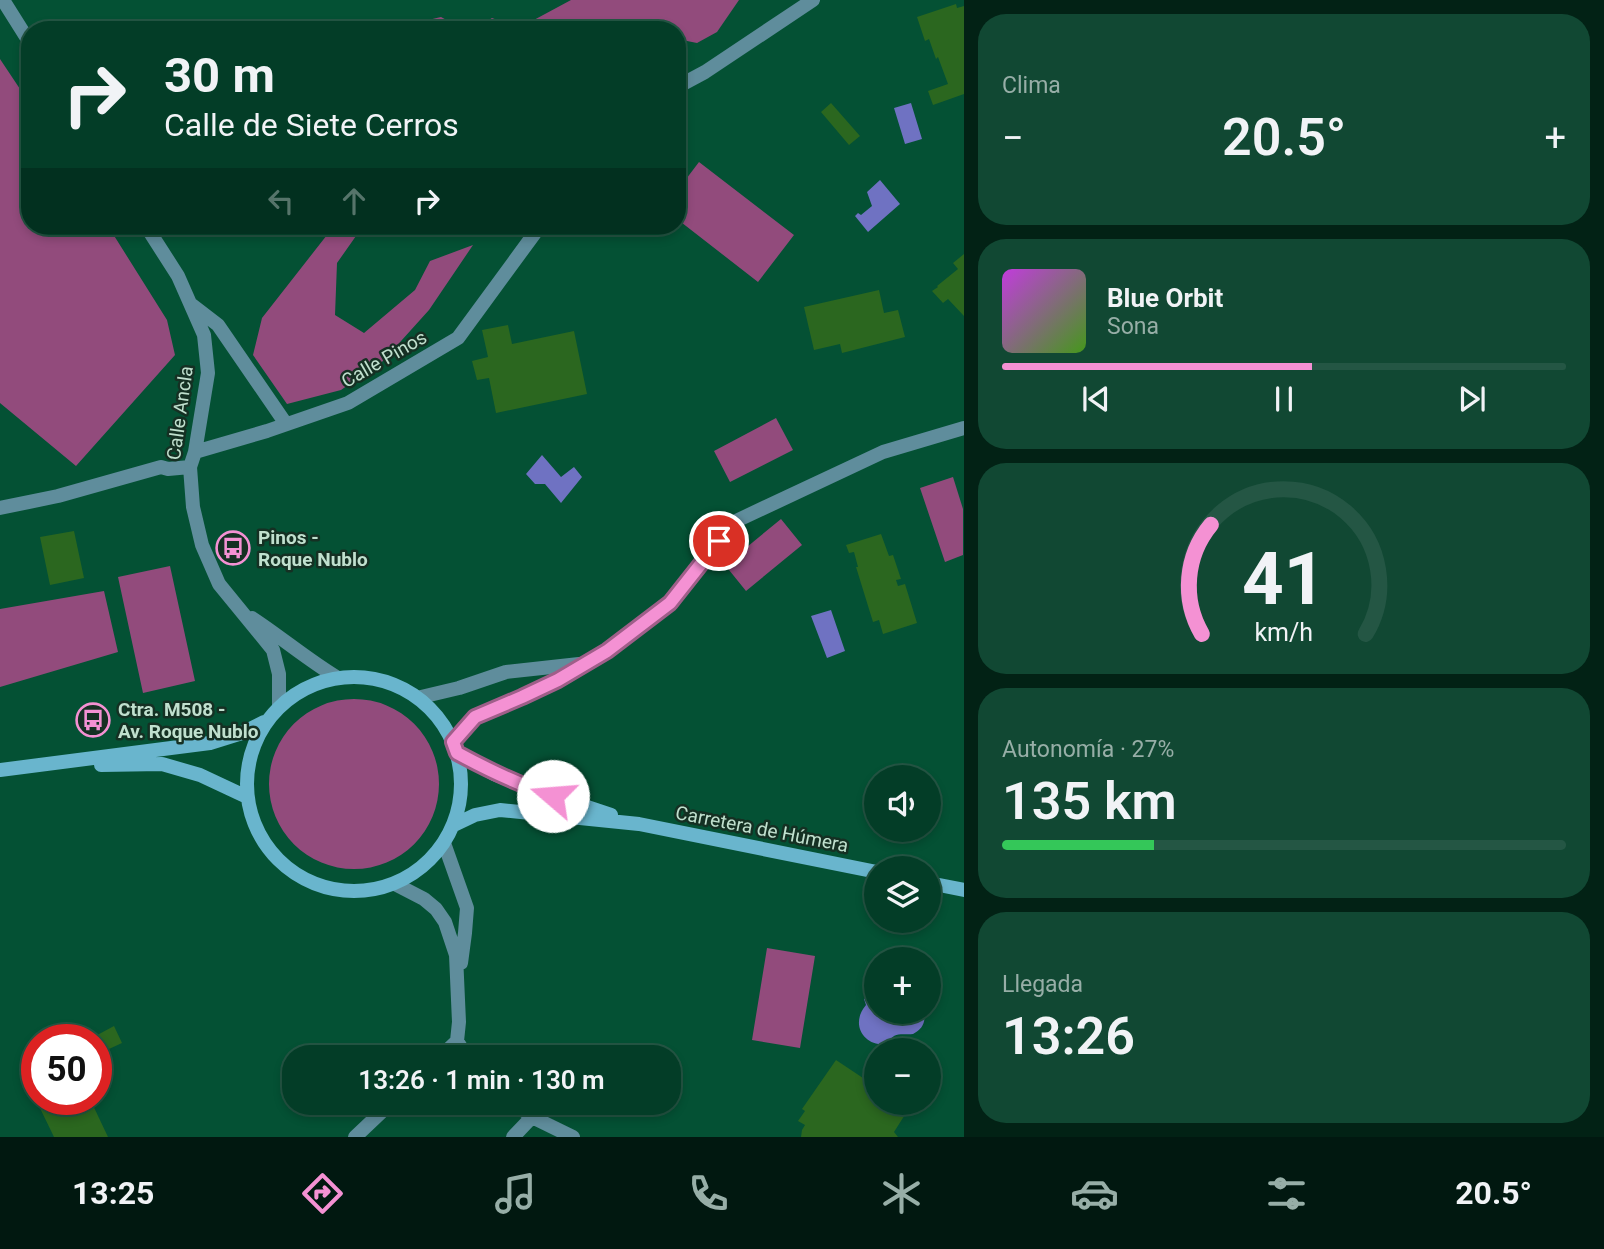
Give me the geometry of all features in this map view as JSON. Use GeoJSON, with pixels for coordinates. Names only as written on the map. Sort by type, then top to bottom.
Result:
{"type":"FeatureCollection","features":[{"type":"Feature","properties":{"kind":"main road"},"geometry":{"type":"LineString","coordinates":[[368,677],[391,683],[421,697],[435,713],[455,747],[461,779],[458,811],[444,843],[425,865],[412,875],[395,884],[365,890],[337,890],[307,881],[280,862],[260,837],[250,814],[247,797],[249,760],[266,721],[293,694],[308,686],[338,678],[368,677]]}},
{"type":"Feature","properties":{"kind":"main road"},"geometry":{"type":"LineString","coordinates":[[0,770],[210,743],[242,733],[266,721]]}},
{"type":"Feature","properties":{"kind":"main road"},"geometry":{"type":"LineString","coordinates":[[455,747],[494,774],[639,824]]}},
{"type":"Feature","properties":{"kind":"main road"},"geometry":{"type":"LineString","coordinates":[[43,765],[162,764],[200,775],[247,797]]}},
{"type":"Feature","properties":{"kind":"main road"},"geometry":{"type":"LineString","coordinates":[[454,825],[475,815],[500,810],[639,824]]}},
{"type":"Feature","properties":{"kind":"main road","name":"Carretera de Húmera"},"geometry":{"type":"LineString","coordinates":[[639,824],[864,869]]}},
{"type":"Feature","properties":{"kind":"main road"},"geometry":{"type":"LineString","coordinates":[[941,885],[964,890]]}},
{"type":"Feature","properties":{"kind":"street"},"geometry":{"type":"LineString","coordinates":[[3,0],[21,29]]}},
{"type":"Feature","properties":{"kind":"street"},"geometry":{"type":"LineString","coordinates":[[686,82],[813,0]]}},
{"type":"Feature","properties":{"kind":"street","name":"Calle Ancla"},"geometry":{"type":"LineString","coordinates":[[152,235],[178,276],[204,335],[208,373],[190,467],[193,508],[202,545],[219,584],[273,650],[279,674],[279,706]]}},
{"type":"Feature","properties":{"kind":"street","name":"Calle Pinos"},"geometry":{"type":"LineString","coordinates":[[195,452],[348,403],[458,338],[533,235]]}},
{"type":"Feature","properties":{"kind":"street"},"geometry":{"type":"LineString","coordinates":[[190,303],[218,325],[286,424]]}},
{"type":"Feature","properties":{"kind":"street"},"geometry":{"type":"LineString","coordinates":[[455,747],[475,717],[558,680],[607,651],[670,603],[736,521],[883,452],[964,428]]}},
{"type":"Feature","properties":{"kind":"street"},"geometry":{"type":"LineString","coordinates":[[0,508],[58,496],[161,467],[190,467]]}},
{"type":"Feature","properties":{"kind":"street","name":"Calle Ancla"},"geometry":{"type":"LineString","coordinates":[[239,610],[338,678]]}},
{"type":"Feature","properties":{"kind":"street"},"geometry":{"type":"LineString","coordinates":[[421,697],[506,672],[584,664]]}},
{"type":"Feature","properties":{"kind":"street"},"geometry":{"type":"LineString","coordinates":[[444,843],[467,908],[458,982]]}},
{"type":"Feature","properties":{"kind":"street"},"geometry":{"type":"LineString","coordinates":[[395,884],[424,899],[436,909],[445,922],[456,955],[459,1023],[457,1041],[460,1045]]}},
{"type":"Feature","properties":{"kind":"street"},"geometry":{"type":"LineString","coordinates":[[453,1045],[457,1041]]}},
{"type":"Feature","properties":{"kind":"street"},"geometry":{"type":"LineString","coordinates":[[355,1137],[378,1115]]}},
{"type":"Feature","properties":{"kind":"street"},"geometry":{"type":"LineString","coordinates":[[513,1137],[532,1116],[573,1137]]}},
{"type":"Feature","properties":{"kind":"shaded area"},"geometry":{"type":"Polygon","coordinates":[[[571,0],[739,0],[717,32],[697,43],[686,41],[686,21],[532,21],[571,0]]]}},
{"type":"Feature","properties":{"kind":"shaded area"},"geometry":{"type":"Polygon","coordinates":[[[441,17],[448,21],[424,21],[441,17]]]}},
{"type":"Feature","properties":{"kind":"shaded area"},"geometry":{"type":"Polygon","coordinates":[[[0,59],[21,90],[21,235],[114,235],[167,320],[175,355],[76,466],[0,403],[0,59]]]}},
{"type":"Feature","properties":{"kind":"shaded area"},"geometry":{"type":"Polygon","coordinates":[[[699,162],[794,235],[758,282],[686,226],[686,179],[699,162]]]}},
{"type":"Feature","properties":{"kind":"shaded area"},"geometry":{"type":"Polygon","coordinates":[[[327,235],[358,235],[337,263],[335,315],[364,333],[415,290],[430,261],[473,245],[429,310],[383,361],[341,390],[287,404],[253,355],[262,318],[327,235]]]}},
{"type":"Feature","properties":{"kind":"shaded area"},"geometry":{"type":"Polygon","coordinates":[[[776,418],[793,450],[730,482],[714,451],[776,418]]]}},
{"type":"Feature","properties":{"kind":"shaded area"},"geometry":{"type":"Polygon","coordinates":[[[953,477],[963,509],[963,555],[945,562],[920,488],[953,477]]]}},
{"type":"Feature","properties":{"kind":"shaded area"},"geometry":{"type":"Polygon","coordinates":[[[781,519],[802,545],[746,591],[725,565],[781,519]]]}},
{"type":"Feature","properties":{"kind":"shaded area"},"geometry":{"type":"Polygon","coordinates":[[[170,566],[195,681],[143,693],[118,577],[170,566]]]}},
{"type":"Feature","properties":{"kind":"shaded area"},"geometry":{"type":"Polygon","coordinates":[[[104,591],[118,652],[0,687],[0,609],[104,591]]]}},
{"type":"Feature","properties":{"kind":"shaded area"},"geometry":{"type":"Polygon","coordinates":[[[354,699],[386,706],[401,713],[414,724],[425,737],[432,752],[439,784],[432,816],[425,831],[414,844],[401,855],[386,862],[354,869],[322,862],[307,855],[294,844],[283,831],[276,816],[269,784],[276,752],[283,737],[294,724],[307,713],[322,706],[354,699]]]}},
{"type":"Feature","properties":{"kind":"shaded area"},"geometry":{"type":"Polygon","coordinates":[[[767,948],[815,956],[800,1048],[752,1040],[767,948]]]}},
{"type":"Feature","properties":{"kind":"water"},"geometry":{"type":"Polygon","coordinates":[[[911,103],[922,139],[905,144],[894,108],[911,103]]]}},
{"type":"Feature","properties":{"kind":"water"},"geometry":{"type":"Polygon","coordinates":[[[880,180],[900,204],[868,232],[855,216],[858,213],[861,215],[872,206],[867,192],[880,180]]]}},
{"type":"Feature","properties":{"kind":"water"},"geometry":{"type":"Polygon","coordinates":[[[542,455],[561,477],[574,467],[582,477],[561,503],[545,484],[535,484],[526,474],[542,455]]]}},
{"type":"Feature","properties":{"kind":"water"},"geometry":{"type":"Polygon","coordinates":[[[831,610],[845,651],[827,658],[811,616],[831,610]]]}},
{"type":"Feature","properties":{"kind":"water"},"geometry":{"type":"Polygon","coordinates":[[[864,1008],[864,1024],[923,1025],[913,1034],[895,1035],[891,1038],[866,1038],[859,1027],[864,1008]]]}},
{"type":"Feature","properties":{"kind":"building"},"geometry":{"type":"Polygon","coordinates":[[[956,4],[957,8],[964,6],[964,94],[933,105],[928,91],[948,84],[929,39],[925,41],[917,17],[956,4]]]}},
{"type":"Feature","properties":{"kind":"building"},"geometry":{"type":"Polygon","coordinates":[[[831,103],[860,136],[849,145],[821,112],[831,103]]]}},
{"type":"Feature","properties":{"kind":"building"},"geometry":{"type":"Polygon","coordinates":[[[964,254],[964,316],[948,299],[943,303],[932,291],[958,269],[953,263],[964,254]]]}},
{"type":"Feature","properties":{"kind":"building"},"geometry":{"type":"Polygon","coordinates":[[[879,290],[884,313],[898,310],[905,337],[842,353],[840,344],[814,350],[804,307],[879,290]]]}},
{"type":"Feature","properties":{"kind":"building"},"geometry":{"type":"Polygon","coordinates":[[[508,325],[512,344],[574,331],[587,394],[496,413],[489,378],[477,380],[472,361],[488,357],[482,330],[508,325]]]}},
{"type":"Feature","properties":{"kind":"building"},"geometry":{"type":"Polygon","coordinates":[[[74,531],[84,578],[50,585],[40,537],[74,531]]]}},
{"type":"Feature","properties":{"kind":"building"},"geometry":{"type":"Polygon","coordinates":[[[881,534],[889,556],[893,555],[901,579],[896,580],[898,586],[905,584],[917,623],[883,634],[879,620],[873,622],[854,552],[849,553],[846,545],[881,534]]]}},
{"type":"Feature","properties":{"kind":"building"},"geometry":{"type":"Polygon","coordinates":[[[114,1026],[122,1043],[112,1048],[114,1026]]]}},
{"type":"Feature","properties":{"kind":"building"},"geometry":{"type":"Polygon","coordinates":[[[836,1060],[864,1079],[864,1115],[905,1115],[894,1132],[898,1137],[801,1137],[805,1125],[798,1121],[805,1111],[802,1109],[836,1060]]]}},
{"type":"Feature","properties":{"kind":"building"},"geometry":{"type":"Polygon","coordinates":[[[43,1115],[98,1115],[108,1137],[54,1137],[43,1115]]]}},
{"type":"Feature","properties":{"kind":"place","name":"Pinos - Roque Nublo"},"geometry":{"type":"Point","coordinates":[233,548]}},
{"type":"Feature","properties":{"kind":"place","name":"Ctra. M508 - Av. Roque Nublo"},"geometry":{"type":"Point","coordinates":[93,720]}},
{"type":"Feature","properties":{"kind":"route"},"geometry":{"type":"LineString","coordinates":[[553,796],[494,774],[457,753],[453,742],[475,717],[558,680],[607,651],[670,603],[719,541]]}}]}
